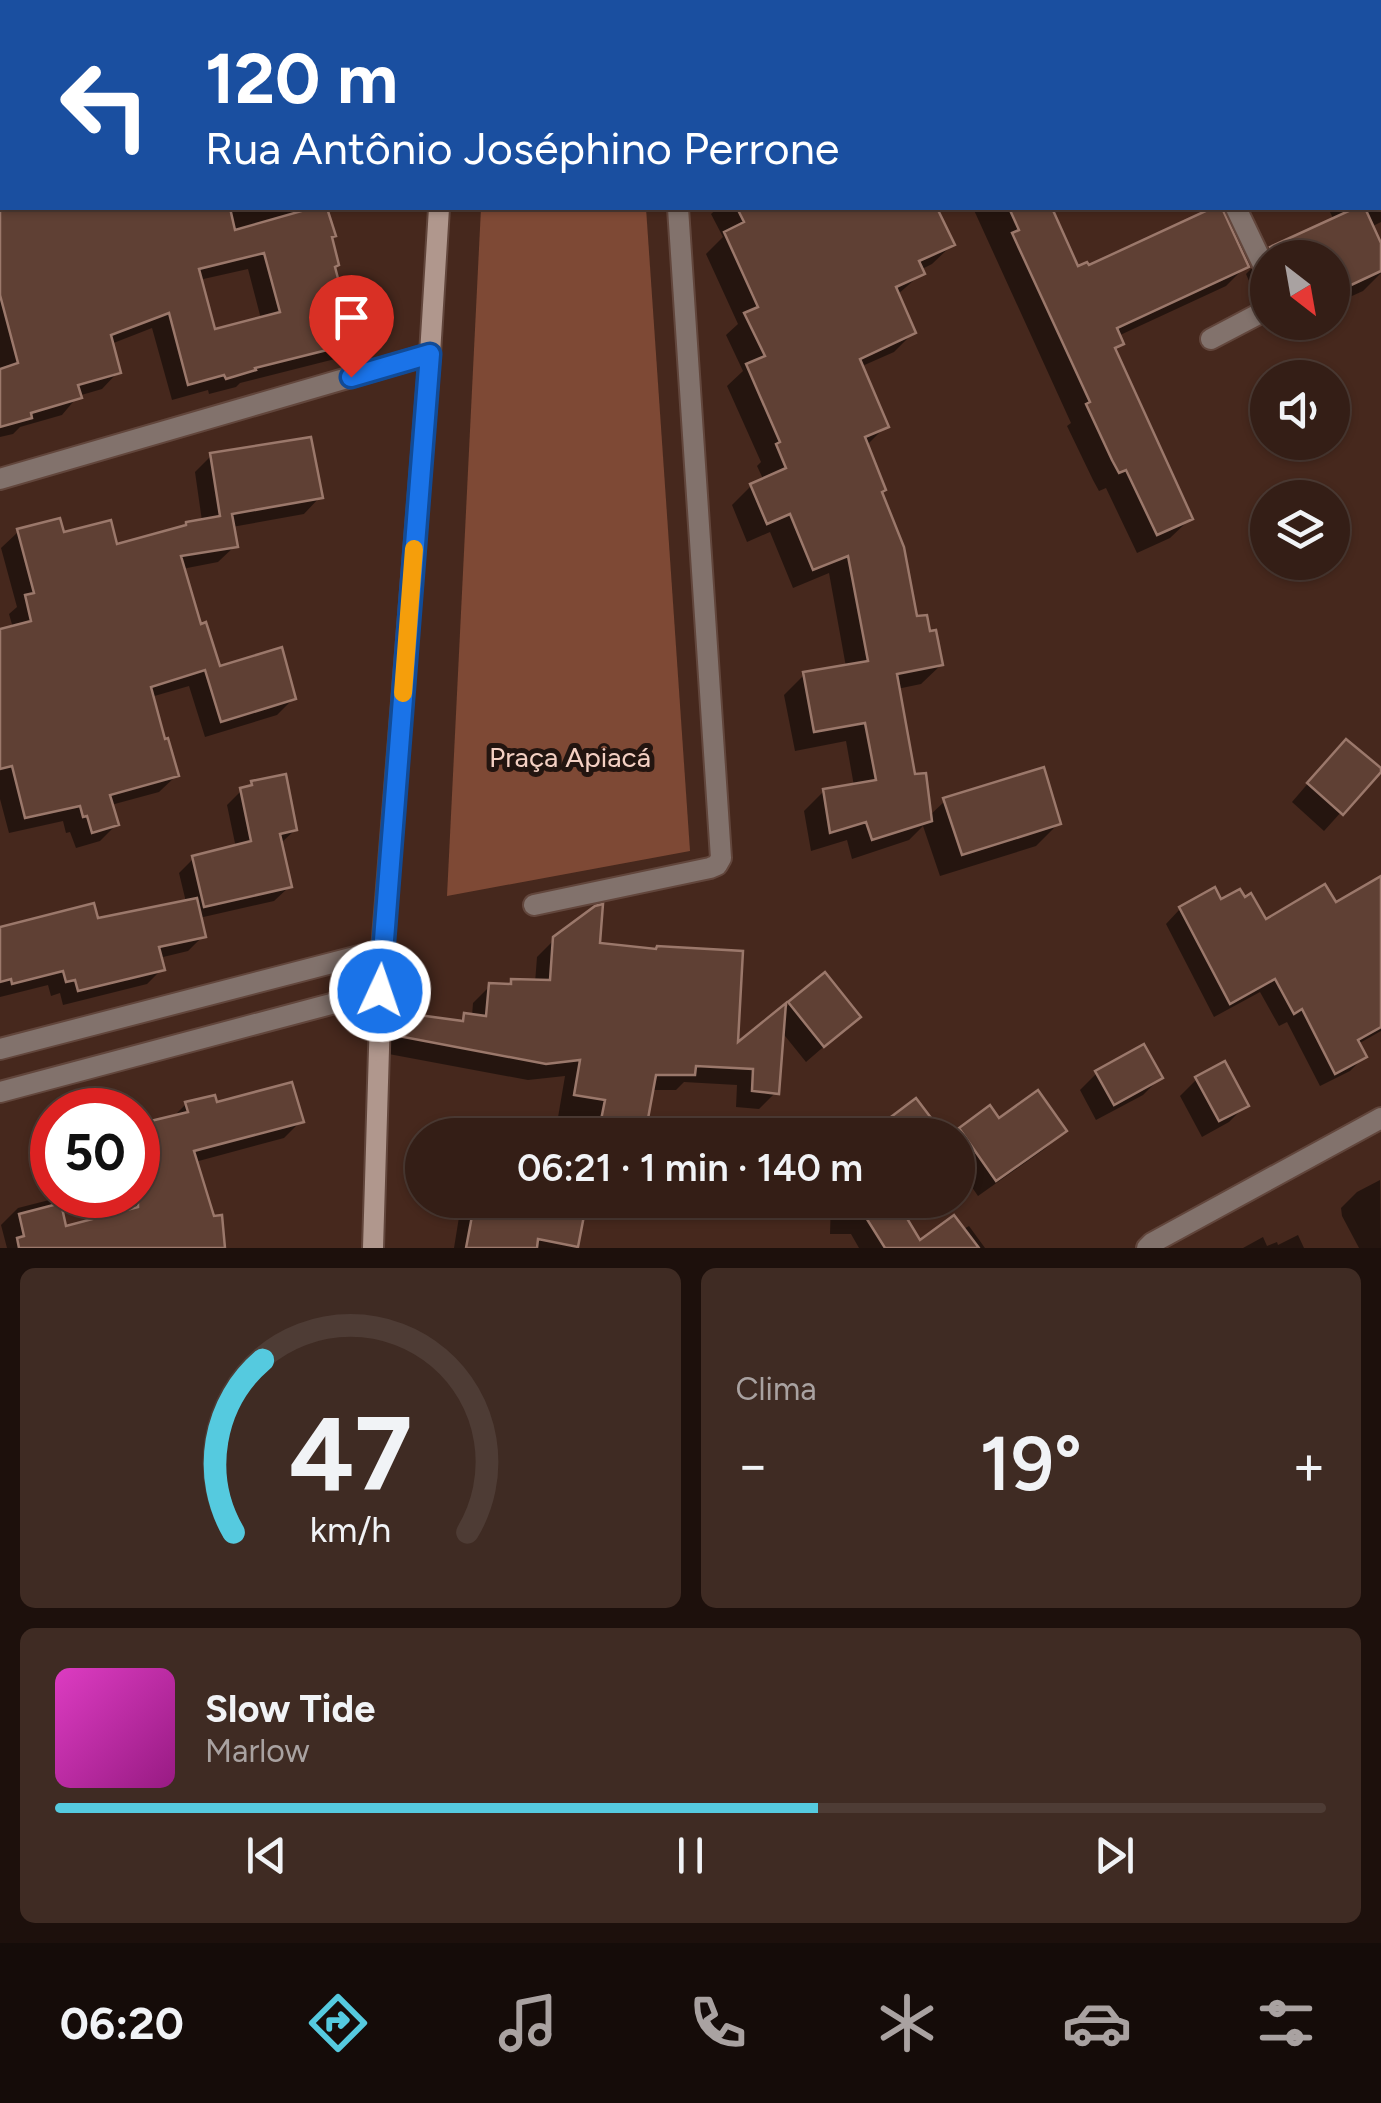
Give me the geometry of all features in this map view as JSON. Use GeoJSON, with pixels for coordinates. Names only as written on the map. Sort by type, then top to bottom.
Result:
{"type":"FeatureCollection","features":[{"type":"Feature","properties":{"kind":"main road"},"geometry":{"type":"LineString","coordinates":[[373,1248],[382,950],[439,210]]}},
{"type":"Feature","properties":{"kind":"street"},"geometry":{"type":"LineString","coordinates":[[534,905],[710,868],[722,858],[678,210]]}},
{"type":"Feature","properties":{"kind":"street"},"geometry":{"type":"LineString","coordinates":[[1237,210],[1252,240]]}},
{"type":"Feature","properties":{"kind":"street"},"geometry":{"type":"LineString","coordinates":[[1211,339],[1250,318]]}},
{"type":"Feature","properties":{"kind":"street"},"geometry":{"type":"LineString","coordinates":[[0,479],[430,354]]}},
{"type":"Feature","properties":{"kind":"street"},"geometry":{"type":"LineString","coordinates":[[0,1050],[382,950]]}},
{"type":"Feature","properties":{"kind":"street"},"geometry":{"type":"LineString","coordinates":[[0,1092],[380,991]]}},
{"type":"Feature","properties":{"kind":"street"},"geometry":{"type":"LineString","coordinates":[[1146,1248],[1381,1118]]}},
{"type":"Feature","properties":{"kind":"green space","name":"Praça Apiacá"},"geometry":{"type":"Polygon","coordinates":[[[481,210],[646,210],[690,851],[447,896],[481,210]]]}},
{"type":"Feature","properties":{"kind":"building"},"geometry":{"type":"Polygon","coordinates":[[[0,210],[230,210],[235,230],[305,210],[328,210],[336,236],[332,237],[339,265],[335,267],[355,343],[226,379],[224,375],[188,385],[169,313],[111,335],[121,373],[78,385],[82,398],[0,427],[0,369],[18,363],[0,295],[0,210]],[[264,253],[199,269],[215,329],[280,312],[264,253]]]}},
{"type":"Feature","properties":{"kind":"building"},"geometry":{"type":"Polygon","coordinates":[[[738,210],[938,210],[955,245],[919,261],[925,274],[896,287],[916,333],[860,359],[889,427],[865,437],[904,547],[917,616],[927,615],[930,631],[936,630],[943,665],[897,674],[915,774],[926,773],[932,821],[872,840],[866,822],[830,833],[823,789],[876,780],[865,723],[814,732],[803,672],[868,661],[848,556],[813,570],[790,514],[767,524],[750,484],[786,468],[776,444],[780,442],[746,364],[765,356],[744,313],[758,307],[724,232],[744,222],[738,210]]]}},
{"type":"Feature","properties":{"kind":"building"},"geometry":{"type":"Polygon","coordinates":[[[1010,210],[1053,210],[1078,266],[1087,262],[1089,265],[1208,210],[1223,210],[1249,267],[1117,328],[1124,344],[1115,348],[1193,519],[1157,535],[1126,470],[1119,473],[1012,233],[1019,230],[1010,210]]]}},
{"type":"Feature","properties":{"kind":"building"},"geometry":{"type":"Polygon","coordinates":[[[1351,210],[1366,210],[1381,243],[1381,271],[1350,286],[1350,240],[1285,240],[1351,210]]]}},
{"type":"Feature","properties":{"kind":"building"},"geometry":{"type":"Polygon","coordinates":[[[311,437],[323,498],[232,514],[238,547],[181,556],[201,624],[206,622],[220,666],[282,647],[296,699],[221,722],[205,670],[151,687],[179,776],[110,795],[119,825],[92,833],[80,806],[25,818],[12,766],[0,769],[0,629],[31,621],[25,595],[34,593],[17,529],[60,518],[64,532],[111,520],[117,544],[186,522],[220,516],[210,453],[311,437]]]}},
{"type":"Feature","properties":{"kind":"building"},"geometry":{"type":"Polygon","coordinates":[[[1346,739],[1381,772],[1343,815],[1307,783],[1346,739]]]}},
{"type":"Feature","properties":{"kind":"building"},"geometry":{"type":"Polygon","coordinates":[[[1044,767],[1061,824],[962,855],[943,798],[1044,767]]]}},
{"type":"Feature","properties":{"kind":"building"},"geometry":{"type":"Polygon","coordinates":[[[286,774],[297,830],[280,834],[292,887],[204,907],[192,856],[251,841],[240,788],[252,785],[251,781],[286,774]]]}},
{"type":"Feature","properties":{"kind":"building"},"geometry":{"type":"Polygon","coordinates":[[[1381,876],[1381,1027],[1358,1040],[1367,1057],[1335,1074],[1302,1009],[1294,1014],[1275,979],[1230,1004],[1179,907],[1215,887],[1221,899],[1240,889],[1245,897],[1251,893],[1266,919],[1325,884],[1336,902],[1381,876]]]}},
{"type":"Feature","properties":{"kind":"building"},"geometry":{"type":"Polygon","coordinates":[[[197,898],[206,937],[159,947],[165,970],[78,991],[75,980],[66,982],[63,971],[12,984],[11,979],[0,982],[0,927],[94,903],[98,918],[197,898]]]}},
{"type":"Feature","properties":{"kind":"building"},"geometry":{"type":"Polygon","coordinates":[[[603,904],[600,943],[743,951],[738,1042],[786,1003],[779,1094],[752,1091],[753,1069],[696,1066],[695,1075],[656,1075],[648,1118],[601,1118],[605,1100],[574,1095],[580,1060],[546,1064],[393,1035],[396,1012],[463,1021],[464,1013],[486,1016],[489,983],[550,980],[553,937],[603,904]]]}},
{"type":"Feature","properties":{"kind":"building"},"geometry":{"type":"Polygon","coordinates":[[[825,972],[861,1017],[824,1047],[788,1002],[825,972]]]}},
{"type":"Feature","properties":{"kind":"building"},"geometry":{"type":"Polygon","coordinates":[[[1144,1044],[1163,1078],[1114,1105],[1095,1071],[1144,1044]]]}},
{"type":"Feature","properties":{"kind":"building"},"geometry":{"type":"Polygon","coordinates":[[[1225,1061],[1249,1106],[1219,1121],[1195,1077],[1225,1061]]]}},
{"type":"Feature","properties":{"kind":"building"},"geometry":{"type":"Polygon","coordinates":[[[292,1082],[304,1122],[194,1151],[214,1216],[222,1215],[225,1248],[19,1248],[17,1238],[24,1236],[19,1214],[30,1211],[30,1218],[64,1218],[66,1226],[96,1218],[160,1218],[160,1119],[188,1112],[185,1102],[215,1095],[217,1102],[292,1082]]]}},
{"type":"Feature","properties":{"kind":"building"},"geometry":{"type":"Polygon","coordinates":[[[1038,1090],[1067,1131],[996,1181],[975,1151],[972,1118],[990,1105],[999,1118],[1038,1090]]]}},
{"type":"Feature","properties":{"kind":"building"},"geometry":{"type":"Polygon","coordinates":[[[916,1098],[931,1118],[890,1118],[916,1098]]]}},
{"type":"Feature","properties":{"kind":"building"},"geometry":{"type":"Polygon","coordinates":[[[472,1218],[584,1218],[578,1247],[538,1239],[537,1248],[466,1248],[472,1218]]]}},
{"type":"Feature","properties":{"kind":"building"},"geometry":{"type":"Polygon","coordinates":[[[866,1218],[907,1218],[920,1240],[950,1218],[956,1218],[979,1248],[885,1248],[866,1218]]]}},
{"type":"Feature","properties":{"kind":"slow traffic"},"geometry":{"type":"LineString","coordinates":[[403,693],[414,549]]}},
{"type":"Feature","properties":{"kind":"route"},"geometry":{"type":"LineString","coordinates":[[351,377],[430,354],[380,991]]}}]}
